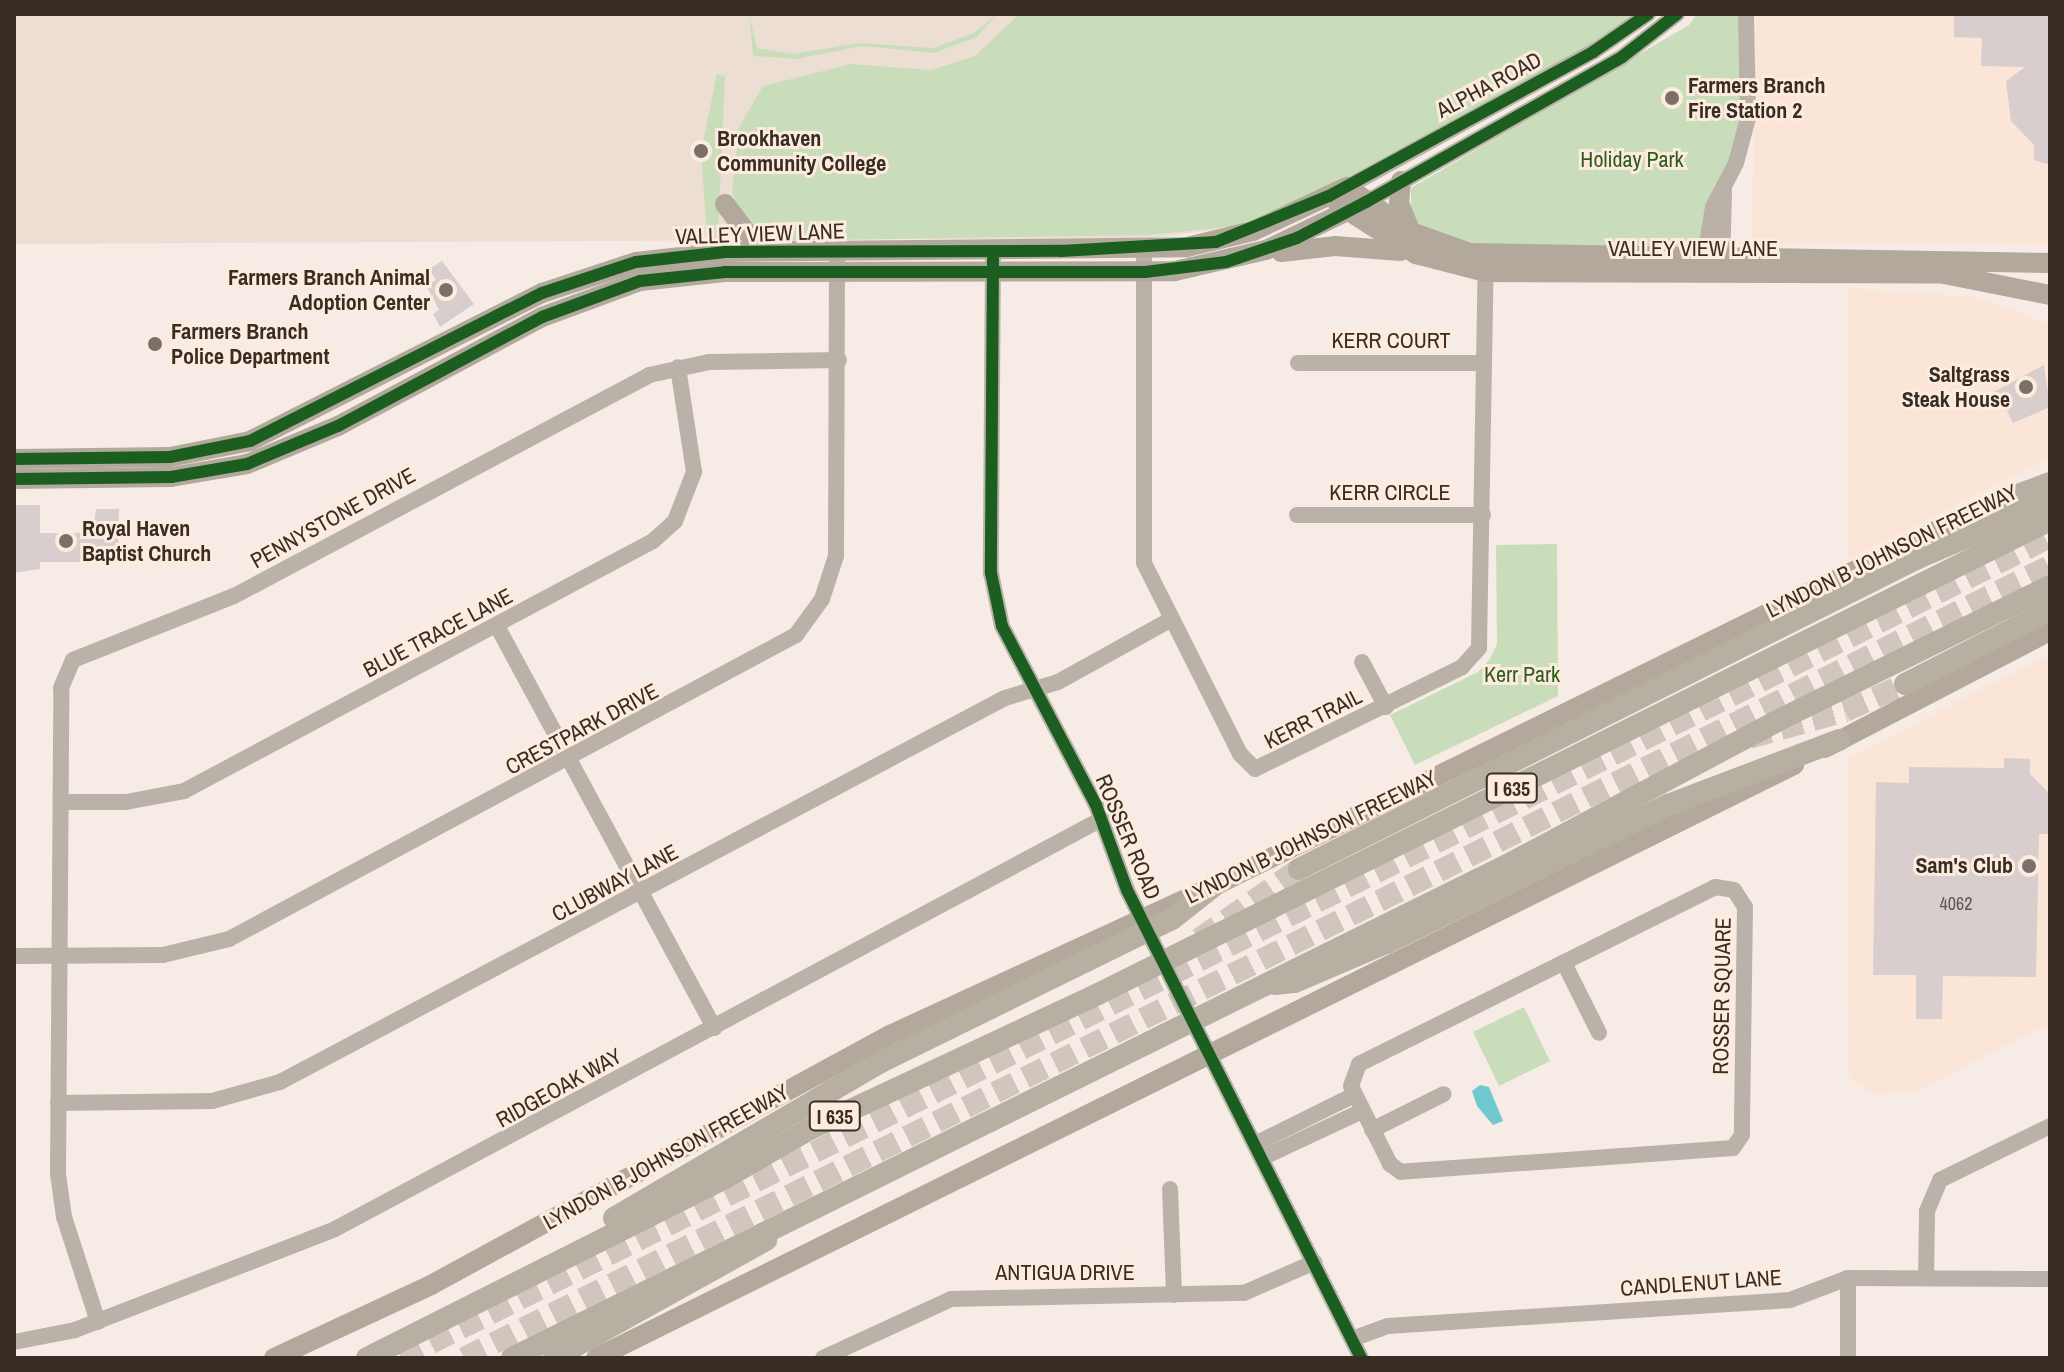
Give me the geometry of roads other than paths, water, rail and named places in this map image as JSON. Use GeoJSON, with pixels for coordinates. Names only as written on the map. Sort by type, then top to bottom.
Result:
{"type":"FeatureCollection","features":[{"type":"Feature","properties":{"kind":"highway"},"geometry":{"type":"LineString","coordinates":[[1982,508],[2050,483]]}},
{"type":"Feature","properties":{"kind":"highway"},"geometry":{"type":"LineString","coordinates":[[1299,869],[1916,559],[2050,501]]}},
{"type":"Feature","properties":{"kind":"highway","name":"LYNDON B JOHNSON FREEWAY"},"geometry":{"type":"LineString","coordinates":[[367,1358],[810,1129],[1100,993],[2050,520]]}},
{"type":"Feature","properties":{"kind":"highway"},"geometry":{"type":"LineString","coordinates":[[512,1358],[822,1199],[1250,987],[1513,862],[1775,722],[2050,586]]}},
{"type":"Feature","properties":{"kind":"highway"},"geometry":{"type":"LineString","coordinates":[[1905,684],[2050,610]]}},
{"type":"Feature","properties":{"kind":"highway"},"geometry":{"type":"LineString","coordinates":[[1250,987],[1308,976],[1668,805],[1839,740]]}},
{"type":"Feature","properties":{"kind":"highway"},"geometry":{"type":"LineString","coordinates":[[577,1251],[602,1225],[813,1100],[1172,919],[1214,886]]}},
{"type":"Feature","properties":{"kind":"highway"},"geometry":{"type":"LineString","coordinates":[[554,1358],[748,1253],[822,1199]]}},
{"type":"Feature","properties":{"kind":"main road"},"geometry":{"type":"LineString","coordinates":[[1401,181],[1399,203],[1411,232]]}},
{"type":"Feature","properties":{"kind":"main road","name":"VALLEY VIEW LANE"},"geometry":{"type":"LineString","coordinates":[[1338,191],[1348,212],[1416,254],[1486,263],[1956,267],[2050,263]]}},
{"type":"Feature","properties":{"kind":"main road","name":"VALLEY VIEW LANE"},"geometry":{"type":"LineString","coordinates":[[253,451],[518,304],[605,269],[689,254],[1144,248],[1216,242],[1338,191],[1366,202],[1411,232],[1486,263]]}},
{"type":"Feature","properties":{"kind":"main road","name":"VALLEY VIEW LANE"},"geometry":{"type":"LineString","coordinates":[[14,479],[140,469],[253,451],[422,380],[542,317],[622,286],[725,272],[1145,272],[1249,255],[1366,202]]}},
{"type":"Feature","properties":{"kind":"main road"},"geometry":{"type":"LineString","coordinates":[[725,204],[746,232],[775,251]]}},
{"type":"Feature","properties":{"kind":"main road"},"geometry":{"type":"LineString","coordinates":[[1249,255],[1335,246],[1416,254]]}},
{"type":"Feature","properties":{"kind":"main road","name":"VALLEY VIEW LANE"},"geometry":{"type":"LineString","coordinates":[[1956,267],[2050,295]]}},
{"type":"Feature","properties":{"kind":"main road"},"geometry":{"type":"LineString","coordinates":[[413,360],[422,380]]}},
{"type":"Feature","properties":{"kind":"main road","name":"VALLEY VIEW LANE"},"geometry":{"type":"LineString","coordinates":[[14,459],[140,469]]}},
{"type":"Feature","properties":{"kind":"main road","name":"LYNDON B JOHNSON FREEWAY"},"geometry":{"type":"LineString","coordinates":[[274,1358],[431,1285],[890,1035],[1214,886],[2050,473]]}},
{"type":"Feature","properties":{"kind":"main road"},"geometry":{"type":"LineString","coordinates":[[596,1358],[1839,740],[2050,631]]}},
{"type":"Feature","properties":{"kind":"street","name":"ALPHA ROAD"},"geometry":{"type":"LineString","coordinates":[[1338,191],[1593,52],[1648,14]]}},
{"type":"Feature","properties":{"kind":"street","name":"ALPHA ROAD"},"geometry":{"type":"LineString","coordinates":[[1366,202],[1622,57],[1677,14]]}},
{"type":"Feature","properties":{"kind":"street"},"geometry":{"type":"LineString","coordinates":[[1712,265],[1713,207],[1724,191],[1748,118],[1746,14]]}},
{"type":"Feature","properties":{"kind":"street","name":"KERR TRAIL"},"geometry":{"type":"LineString","coordinates":[[1144,248],[1143,552],[1170,620],[1240,754],[1255,769],[1462,667],[1479,648],[1486,263]]}},
{"type":"Feature","properties":{"kind":"street","name":"CRESTPARK DRIVE"},"geometry":{"type":"LineString","coordinates":[[14,956],[163,955],[229,939],[774,651],[809,621],[836,556],[837,251]]}},
{"type":"Feature","properties":{"kind":"street","name":"ROSSER ROAD"},"geometry":{"type":"LineString","coordinates":[[993,251],[993,592],[1002,626],[1102,819],[1133,902],[1361,1358]]}},
{"type":"Feature","properties":{"kind":"street","name":"PENNYSTONE DRIVE"},"geometry":{"type":"LineString","coordinates":[[98,1322],[64,1217],[58,1103],[61,688],[83,653],[234,596],[620,387],[678,367],[839,360]]}},
{"type":"Feature","properties":{"kind":"street","name":"KERR COURT"},"geometry":{"type":"LineString","coordinates":[[1298,363],[1484,363]]}},
{"type":"Feature","properties":{"kind":"street","name":"BLUE TRACE LANE"},"geometry":{"type":"LineString","coordinates":[[62,802],[126,802],[184,791],[653,541],[675,521],[694,472],[678,367]]}},
{"type":"Feature","properties":{"kind":"street","name":"KERR CIRCLE"},"geometry":{"type":"LineString","coordinates":[[1297,515],[1483,515]]}},
{"type":"Feature","properties":{"kind":"street","name":"CLUBWAY LANE"},"geometry":{"type":"LineString","coordinates":[[58,1103],[212,1101],[280,1082],[641,894],[1005,698],[1034,689],[1170,620]]}},
{"type":"Feature","properties":{"kind":"street"},"geometry":{"type":"LineString","coordinates":[[497,626],[714,1028]]}},
{"type":"Feature","properties":{"kind":"street"},"geometry":{"type":"LineString","coordinates":[[1362,662],[1386,707]]}},
{"type":"Feature","properties":{"kind":"street","name":"RIDGEOAK WAY"},"geometry":{"type":"LineString","coordinates":[[14,1342],[98,1322],[335,1229],[1102,819]]}},
{"type":"Feature","properties":{"kind":"street","name":"ROSSER SQUARE"},"geometry":{"type":"LineString","coordinates":[[1715,887],[1734,890],[1745,907],[1738,1143],[1722,1150],[1401,1172],[1372,1130],[1354,1095],[1350,1078],[1359,1064],[1715,887]]}},
{"type":"Feature","properties":{"kind":"street"},"geometry":{"type":"LineString","coordinates":[[1564,963],[1599,1033]]}},
{"type":"Feature","properties":{"kind":"street"},"geometry":{"type":"LineString","coordinates":[[1372,1130],[1444,1094]]}},
{"type":"Feature","properties":{"kind":"street"},"geometry":{"type":"LineString","coordinates":[[1259,1151],[1354,1095]]}},
{"type":"Feature","properties":{"kind":"street"},"geometry":{"type":"LineString","coordinates":[[1259,1151],[1362,1111]]}},
{"type":"Feature","properties":{"kind":"street"},"geometry":{"type":"LineString","coordinates":[[1926,1278],[1934,1188],[1955,1169],[2050,1126]]}},
{"type":"Feature","properties":{"kind":"street"},"geometry":{"type":"LineString","coordinates":[[1170,1189],[1174,1295]]}},
{"type":"Feature","properties":{"kind":"street","name":"ANTIGUA DRIVE"},"geometry":{"type":"LineString","coordinates":[[823,1358],[961,1297],[1244,1293],[1315,1262]]}},
{"type":"Feature","properties":{"kind":"street"},"geometry":{"type":"LineString","coordinates":[[1848,1278],[1848,1358]]}},
{"type":"Feature","properties":{"kind":"street","name":"CANDLENUT LANE"},"geometry":{"type":"LineString","coordinates":[[1352,1339],[1388,1326],[1790,1300],[1848,1278],[2050,1279]]}},
{"type":"Feature","properties":{"kind":"water"},"geometry":{"type":"Polygon","coordinates":[[[1480,1085],[1489,1087],[1503,1121],[1493,1125],[1477,1106],[1472,1091],[1480,1085]]]}},
{"type":"Feature","properties":{"kind":"tunnel"},"geometry":{"type":"LineString","coordinates":[[401,1358],[2050,537]]}},
{"type":"Feature","properties":{"kind":"tunnel"},"geometry":{"type":"LineString","coordinates":[[464,1358],[2050,566]]}},
{"type":"Feature","properties":{"kind":"tunnel"},"geometry":{"type":"LineString","coordinates":[[1749,738],[1845,711],[1905,684]]}},
{"type":"Feature","properties":{"kind":"tunnel"},"geometry":{"type":"LineString","coordinates":[[1199,939],[1299,869]]}},
{"type":"Feature","properties":{"kind":"place","name":"Farmers Branch Fire Station 2"},"geometry":{"type":"Point","coordinates":[1672,98]}},
{"type":"Feature","properties":{"kind":"place","name":"Brookhaven Community College"},"geometry":{"type":"Point","coordinates":[701,151]}},
{"type":"Feature","properties":{"kind":"place","name":"Farmers Branch Animal Adoption Center"},"geometry":{"type":"Point","coordinates":[446,290]}},
{"type":"Feature","properties":{"kind":"place","name":"Farmers Branch Police Department"},"geometry":{"type":"Point","coordinates":[155,344]}},
{"type":"Feature","properties":{"kind":"place","name":"Saltgrass Steak House"},"geometry":{"type":"Point","coordinates":[2026,387]}},
{"type":"Feature","properties":{"kind":"place","name":"Royal Haven Baptist Church"},"geometry":{"type":"Point","coordinates":[66,541]}},
{"type":"Feature","properties":{"kind":"place","name":"Sam's Club"},"geometry":{"type":"Point","coordinates":[2029,866]}},
{"type":"Feature","properties":{"kind":"park label","name":"Holiday Park"},"geometry":{"type":"Point","coordinates":[1632,160]}},
{"type":"Feature","properties":{"kind":"park label","name":"Kerr Park"},"geometry":{"type":"Point","coordinates":[1522,675]}}]}
